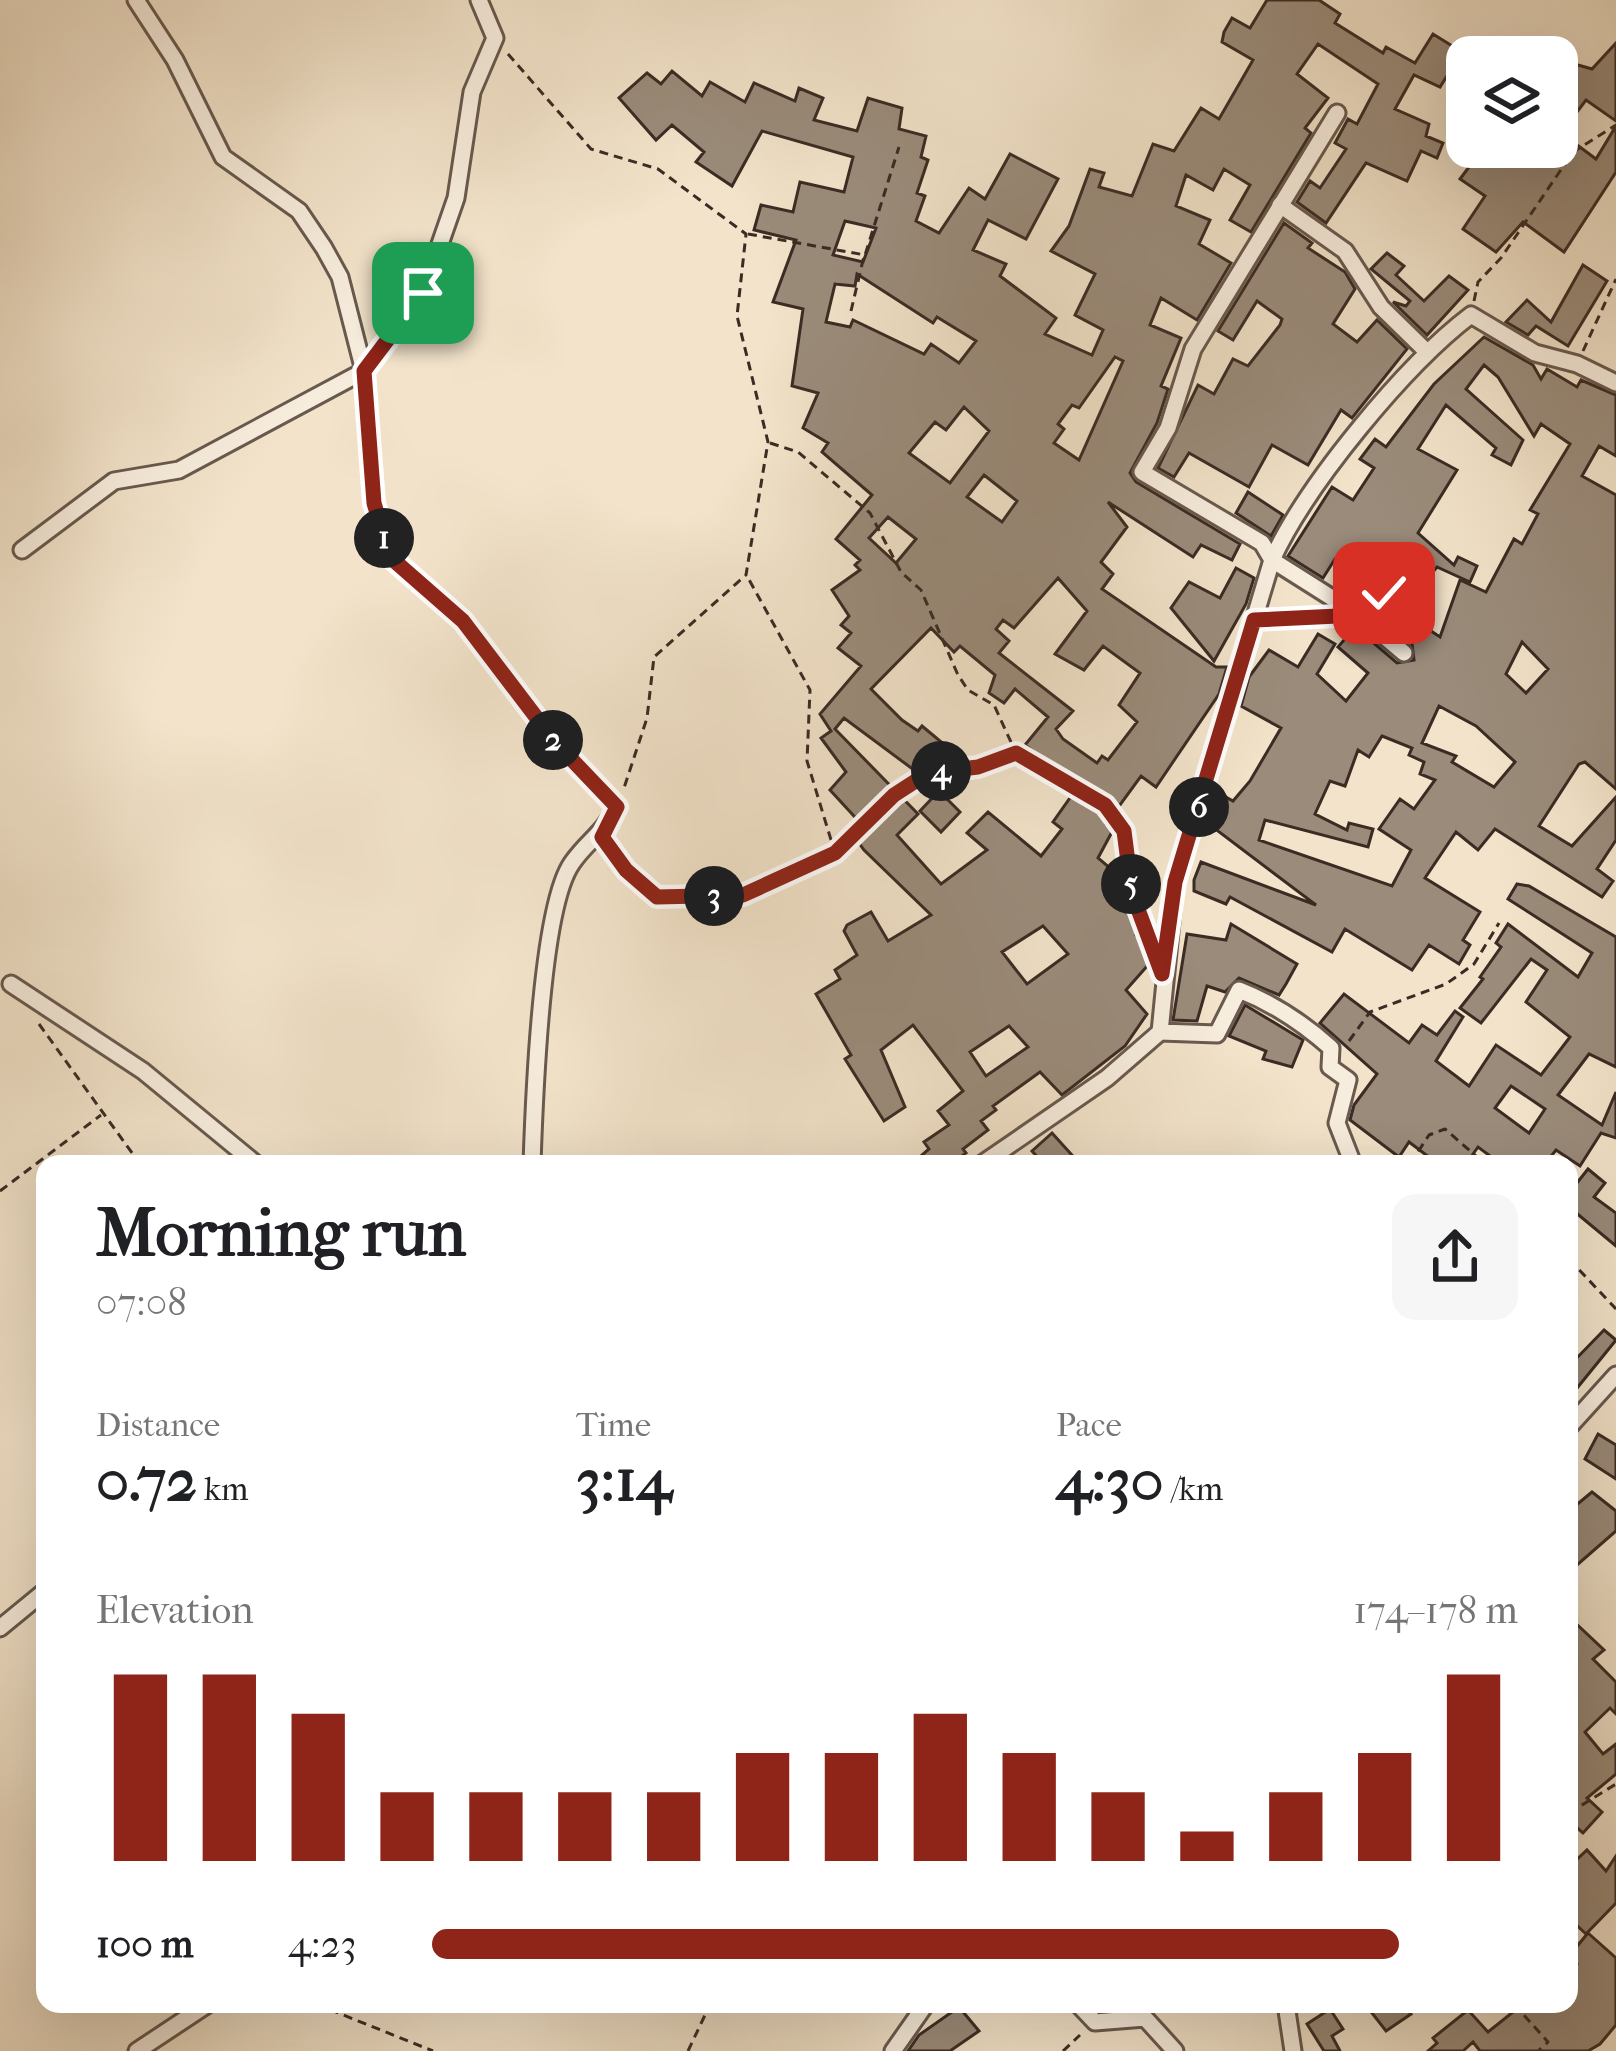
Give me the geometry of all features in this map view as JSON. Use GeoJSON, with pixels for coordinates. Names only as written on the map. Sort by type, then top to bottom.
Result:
{"type":"FeatureCollection","features":[{"type":"Feature","properties":{"kind":"street"},"geometry":{"type":"LineString","coordinates":[[136,0],[175,60],[223,157],[299,211],[340,278],[364,371],[374,503],[390,557],[463,621],[555,742],[617,807],[602,837],[570,865],[558,907],[538,1036],[532,1155]]}},
{"type":"Feature","properties":{"kind":"street"},"geometry":{"type":"LineString","coordinates":[[22,550],[114,482],[179,470],[364,371],[423,293],[456,199],[472,92],[496,38],[479,0]]}},
{"type":"Feature","properties":{"kind":"street"},"geometry":{"type":"LineString","coordinates":[[1337,113],[1193,349],[1168,428],[1142,472],[1262,543],[1272,560],[1359,615],[1404,652]]}},
{"type":"Feature","properties":{"kind":"street"},"geometry":{"type":"LineString","coordinates":[[1280,205],[1345,251],[1381,307],[1425,350]]}},
{"type":"Feature","properties":{"kind":"street"},"geometry":{"type":"LineString","coordinates":[[1160,1032],[1162,974],[1175,882],[1272,560],[1295,510],[1425,350],[1472,315],[1535,353],[1577,364],[1616,383]]}},
{"type":"Feature","properties":{"kind":"street"},"geometry":{"type":"LineString","coordinates":[[10,984],[143,1071],[245,1155]]}},
{"type":"Feature","properties":{"kind":"street"},"geometry":{"type":"LineString","coordinates":[[995,1155],[1107,1078],[1160,1032],[1217,1034],[1239,990],[1272,1003],[1331,1048],[1330,1067],[1348,1080],[1337,1123],[1349,1155]]}},
{"type":"Feature","properties":{"kind":"street"},"geometry":{"type":"LineString","coordinates":[[1578,1417],[1616,1376]]}},
{"type":"Feature","properties":{"kind":"street"},"geometry":{"type":"LineString","coordinates":[[0,1628],[36,1598]]}},
{"type":"Feature","properties":{"kind":"street"},"geometry":{"type":"LineString","coordinates":[[137,2051],[194,2013]]}},
{"type":"Feature","properties":{"kind":"street"},"geometry":{"type":"LineString","coordinates":[[893,2051],[920,2013]]}},
{"type":"Feature","properties":{"kind":"street"},"geometry":{"type":"LineString","coordinates":[[1086,2013],[1095,2022],[1145,2018],[1175,2051]]}},
{"type":"Feature","properties":{"kind":"street"},"geometry":{"type":"LineString","coordinates":[[1287,2013],[1293,2051]]}},
{"type":"Feature","properties":{"kind":"path"},"geometry":{"type":"LineString","coordinates":[[496,38],[591,149],[658,169],[746,234],[865,254]]}},
{"type":"Feature","properties":{"kind":"path"},"geometry":{"type":"LineString","coordinates":[[1472,315],[1478,282],[1501,258],[1573,152],[1616,125]]}},
{"type":"Feature","properties":{"kind":"path"},"geometry":{"type":"LineString","coordinates":[[851,311],[899,147]]}},
{"type":"Feature","properties":{"kind":"path"},"geometry":{"type":"LineString","coordinates":[[746,234],[737,316],[768,442],[746,574],[810,691],[807,761],[835,853]]}},
{"type":"Feature","properties":{"kind":"path"},"geometry":{"type":"LineString","coordinates":[[1577,364],[1616,279]]}},
{"type":"Feature","properties":{"kind":"path"},"geometry":{"type":"LineString","coordinates":[[768,442],[798,452],[870,513],[901,572],[921,590],[958,675],[968,690],[994,705],[1016,753],[1105,805],[1124,831],[1132,893],[1162,974]]}},
{"type":"Feature","properties":{"kind":"path"},"geometry":{"type":"LineString","coordinates":[[617,807],[647,718],[654,657],[746,574]]}},
{"type":"Feature","properties":{"kind":"path"},"geometry":{"type":"LineString","coordinates":[[1254,620],[1359,615],[1384,593]]}},
{"type":"Feature","properties":{"kind":"path"},"geometry":{"type":"LineString","coordinates":[[602,837],[626,870],[657,897],[743,895],[835,853],[894,795],[928,773],[978,767],[1016,753]]}},
{"type":"Feature","properties":{"kind":"path"},"geometry":{"type":"LineString","coordinates":[[1330,1067],[1370,1012],[1446,984],[1474,964],[1499,923]]}},
{"type":"Feature","properties":{"kind":"path"},"geometry":{"type":"LineString","coordinates":[[37,1021],[133,1155]]}},
{"type":"Feature","properties":{"kind":"path"},"geometry":{"type":"LineString","coordinates":[[48,1155],[102,1114]]}},
{"type":"Feature","properties":{"kind":"path"},"geometry":{"type":"LineString","coordinates":[[1416,1155],[1429,1136],[1445,1130],[1474,1155]]}},
{"type":"Feature","properties":{"kind":"path"},"geometry":{"type":"LineString","coordinates":[[0,1191],[36,1164]]}},
{"type":"Feature","properties":{"kind":"path"},"geometry":{"type":"LineString","coordinates":[[1578,1268],[1616,1309]]}},
{"type":"Feature","properties":{"kind":"path"},"geometry":{"type":"LineString","coordinates":[[1578,1807],[1616,1784]]}},
{"type":"Feature","properties":{"kind":"path"},"geometry":{"type":"LineString","coordinates":[[339,2013],[434,2051]]}},
{"type":"Feature","properties":{"kind":"path"},"geometry":{"type":"LineString","coordinates":[[688,2051],[706,2013]]}},
{"type":"Feature","properties":{"kind":"path"},"geometry":{"type":"LineString","coordinates":[[1522,2013],[1548,2042],[1538,2051]]}},
{"type":"Feature","properties":{"kind":"path"},"geometry":{"type":"LineString","coordinates":[[1063,2051],[1095,2022]]}},
{"type":"Feature","properties":{"kind":"building"},"geometry":{"type":"Polygon","coordinates":[[[1267,0],[1319,0],[1340,14],[1335,23],[1383,53],[1386,47],[1415,63],[1433,34],[1446,42],[1446,77],[1440,87],[1414,75],[1395,109],[1429,124],[1426,136],[1443,143],[1437,158],[1421,151],[1407,181],[1366,163],[1326,223],[1297,202],[1310,181],[1320,188],[1346,149],[1335,143],[1348,119],[1357,124],[1378,84],[1318,44],[1297,74],[1328,98],[1305,128],[1311,133],[1251,232],[1230,220],[1250,185],[1224,169],[1213,190],[1186,175],[1176,206],[1210,220],[1199,244],[1231,263],[1197,320],[1161,298],[1150,325],[1181,338],[1161,386],[1168,389],[1157,423],[1130,473],[1136,482],[1240,544],[1232,560],[1201,545],[1193,557],[1108,502],[1127,527],[1101,562],[1113,574],[1102,589],[1216,667],[1227,667],[1219,694],[1156,787],[1141,776],[1106,824],[1113,830],[1098,858],[1124,880],[1116,890],[1142,929],[1136,935],[1156,956],[1126,990],[1147,1014],[1125,1046],[1062,1095],[1040,1072],[993,1106],[996,1110],[981,1121],[988,1130],[963,1149],[963,1155],[922,1155],[929,1149],[924,1142],[949,1125],[938,1111],[963,1091],[913,1025],[881,1050],[905,1107],[884,1121],[845,1059],[851,1055],[816,994],[840,979],[835,970],[857,955],[844,931],[847,925],[871,912],[888,941],[931,915],[864,850],[854,836],[864,827],[830,790],[846,772],[821,738],[831,731],[820,714],[861,666],[838,648],[851,633],[841,625],[849,616],[832,590],[860,570],[855,565],[860,560],[836,539],[872,495],[822,452],[828,443],[803,428],[818,393],[792,386],[803,309],[773,302],[796,240],[754,230],[761,205],[793,212],[800,182],[844,192],[853,157],[762,131],[732,186],[696,162],[704,152],[672,125],[656,140],[619,98],[647,73],[661,84],[672,71],[702,96],[710,82],[745,102],[754,83],[795,101],[799,88],[823,98],[814,120],[857,131],[868,98],[902,108],[899,129],[926,136],[921,157],[928,160],[917,193],[925,196],[916,221],[939,233],[969,188],[985,199],[1010,154],[1058,179],[1026,239],[988,220],[973,250],[1006,264],[1000,276],[1056,318],[1045,334],[1092,355],[1103,330],[1075,315],[1095,274],[1051,251],[1069,226],[1090,169],[1104,173],[1099,187],[1132,196],[1153,144],[1174,151],[1201,108],[1219,119],[1253,60],[1222,42],[1232,18],[1250,28],[1267,0]],[[845,221],[833,255],[863,262],[876,228],[845,221]],[[857,274],[855,286],[835,284],[826,322],[850,327],[853,320],[924,354],[931,344],[959,363],[976,341],[937,317],[933,323],[857,274]],[[1115,357],[1079,408],[1072,405],[1058,424],[1064,429],[1054,443],[1079,460],[1123,361],[1115,357]],[[964,407],[946,430],[935,422],[909,453],[950,483],[989,431],[964,407]],[[984,475],[967,497],[1002,522],[1017,501],[984,475]],[[888,517],[869,538],[896,563],[916,539],[888,517]],[[1058,578],[1014,628],[1003,620],[996,629],[1009,641],[999,653],[1073,711],[1056,729],[1097,763],[1102,756],[1108,760],[1137,722],[1119,705],[1140,673],[1103,646],[1084,670],[1055,654],[1087,611],[1058,578]],[[931,628],[871,689],[902,720],[918,731],[922,726],[946,746],[922,776],[844,718],[835,729],[918,814],[897,835],[941,884],[987,850],[967,833],[988,812],[1041,856],[1062,829],[1053,822],[1079,785],[1025,745],[1048,717],[1015,689],[1004,703],[989,693],[995,675],[960,646],[954,652],[931,628]],[[1043,926],[1002,952],[1027,984],[1068,954],[1043,926]],[[1009,1026],[970,1052],[986,1076],[1028,1047],[1009,1026]]]}},
{"type":"Feature","properties":{"kind":"building"},"geometry":{"type":"Polygon","coordinates":[[[1616,43],[1616,121],[1586,100],[1578,111],[1578,65],[1592,69],[1616,43]]]}},
{"type":"Feature","properties":{"kind":"building"},"geometry":{"type":"Polygon","coordinates":[[[1616,126],[1616,172],[1564,252],[1523,222],[1496,252],[1463,229],[1485,196],[1460,179],[1468,168],[1578,168],[1578,146],[1596,159],[1616,126]]]}},
{"type":"Feature","properties":{"kind":"building"},"geometry":{"type":"Polygon","coordinates":[[[1284,223],[1312,243],[1308,248],[1345,272],[1355,289],[1333,324],[1357,342],[1377,320],[1407,349],[1352,418],[1341,410],[1308,465],[1272,445],[1249,487],[1189,453],[1174,477],[1158,468],[1198,385],[1214,394],[1233,359],[1248,366],[1280,325],[1282,319],[1257,301],[1233,340],[1218,331],[1284,223]]]}},
{"type":"Feature","properties":{"kind":"building"},"geometry":{"type":"Polygon","coordinates":[[[1387,253],[1404,266],[1396,275],[1424,301],[1449,276],[1468,290],[1427,335],[1393,302],[1406,306],[1410,301],[1371,269],[1387,253]]]}},
{"type":"Feature","properties":{"kind":"building"},"geometry":{"type":"Polygon","coordinates":[[[1583,265],[1607,281],[1568,346],[1536,326],[1528,335],[1506,322],[1527,300],[1551,322],[1583,265]]]}},
{"type":"Feature","properties":{"kind":"building"},"geometry":{"type":"Polygon","coordinates":[[[1484,337],[1533,365],[1541,379],[1547,369],[1577,387],[1581,380],[1616,395],[1616,456],[1599,446],[1582,476],[1616,495],[1616,789],[1585,762],[1579,764],[1539,826],[1572,846],[1616,797],[1616,840],[1597,869],[1613,881],[1602,897],[1495,829],[1478,850],[1456,832],[1425,878],[1480,912],[1463,940],[1470,945],[1459,964],[1429,945],[1412,970],[1345,929],[1332,952],[1230,897],[1226,904],[1194,891],[1194,880],[1201,862],[1316,905],[1206,822],[1224,796],[1233,801],[1250,781],[1281,728],[1241,706],[1249,677],[1269,650],[1298,667],[1318,634],[1335,644],[1317,674],[1346,701],[1368,673],[1338,647],[1355,627],[1397,663],[1414,660],[1412,644],[1344,591],[1355,571],[1335,559],[1323,578],[1288,556],[1332,487],[1353,500],[1374,468],[1360,459],[1375,439],[1386,447],[1434,384],[1484,337]],[[1484,365],[1466,389],[1523,440],[1511,465],[1492,455],[1496,448],[1446,405],[1418,449],[1457,470],[1418,533],[1454,565],[1458,557],[1477,566],[1470,582],[1437,567],[1408,602],[1411,605],[1404,613],[1440,637],[1460,580],[1486,592],[1514,539],[1522,544],[1538,514],[1530,510],[1570,444],[1541,424],[1534,436],[1498,377],[1484,365]],[[1522,642],[1506,674],[1526,693],[1548,669],[1522,642]],[[1439,706],[1422,743],[1456,756],[1452,762],[1494,787],[1515,762],[1476,726],[1439,706]],[[1382,736],[1369,757],[1358,750],[1345,786],[1330,781],[1315,814],[1347,830],[1349,823],[1373,829],[1368,847],[1265,820],[1259,840],[1392,886],[1411,850],[1379,829],[1400,799],[1414,809],[1435,780],[1420,774],[1424,762],[1409,755],[1412,748],[1382,736]]]}},
{"type":"Feature","properties":{"kind":"building"},"geometry":{"type":"Polygon","coordinates":[[[1248,492],[1283,515],[1271,536],[1236,513],[1248,492]]]}},
{"type":"Feature","properties":{"kind":"building"},"geometry":{"type":"Polygon","coordinates":[[[1236,568],[1254,578],[1246,604],[1214,661],[1171,608],[1189,582],[1220,598],[1236,568]]]}},
{"type":"Feature","properties":{"kind":"building"},"geometry":{"type":"Polygon","coordinates":[[[939,791],[960,812],[941,832],[920,811],[939,791]]]}},
{"type":"Feature","properties":{"kind":"building"},"geometry":{"type":"Polygon","coordinates":[[[1517,884],[1529,886],[1616,937],[1616,1067],[1589,1054],[1558,1095],[1602,1125],[1616,1092],[1616,1138],[1601,1133],[1580,1166],[1578,1155],[1556,1150],[1552,1155],[1489,1155],[1478,1147],[1472,1155],[1426,1155],[1409,1142],[1396,1155],[1350,1120],[1354,1105],[1377,1074],[1320,1023],[1344,994],[1409,1043],[1422,1025],[1437,1035],[1455,1011],[1463,1017],[1436,1061],[1469,1086],[1496,1045],[1541,1075],[1570,1037],[1526,1002],[1547,970],[1531,959],[1481,1023],[1460,1008],[1483,979],[1508,924],[1578,977],[1592,953],[1508,899],[1517,884]],[[1511,1086],[1495,1108],[1529,1133],[1545,1109],[1511,1086]]]}},
{"type":"Feature","properties":{"kind":"building"},"geometry":{"type":"Polygon","coordinates":[[[1231,924],[1297,964],[1286,984],[1279,995],[1239,978],[1225,992],[1207,986],[1197,1021],[1173,1020],[1187,934],[1226,940],[1231,924]]]}},
{"type":"Feature","properties":{"kind":"building"},"geometry":{"type":"Polygon","coordinates":[[[1245,1005],[1303,1040],[1292,1067],[1263,1059],[1266,1051],[1229,1036],[1245,1005]]]}},
{"type":"Feature","properties":{"kind":"building"},"geometry":{"type":"Polygon","coordinates":[[[1052,1133],[1072,1155],[1036,1155],[1032,1151],[1052,1133]]]}},
{"type":"Feature","properties":{"kind":"building"},"geometry":{"type":"Polygon","coordinates":[[[1588,1169],[1605,1183],[1594,1197],[1616,1213],[1616,1246],[1578,1214],[1578,1182],[1588,1169]]]}},
{"type":"Feature","properties":{"kind":"building"},"geometry":{"type":"Polygon","coordinates":[[[1604,1330],[1616,1340],[1578,1387],[1578,1357],[1604,1330]]]}},
{"type":"Feature","properties":{"kind":"building"},"geometry":{"type":"Polygon","coordinates":[[[1598,1434],[1616,1445],[1616,1479],[1585,1459],[1598,1434]]]}},
{"type":"Feature","properties":{"kind":"building"},"geometry":{"type":"Polygon","coordinates":[[[1592,1492],[1616,1511],[1616,1531],[1578,1564],[1578,1504],[1592,1492]]]}},
{"type":"Feature","properties":{"kind":"building"},"geometry":{"type":"Polygon","coordinates":[[[1578,1625],[1604,1650],[1593,1659],[1616,1682],[1616,1714],[1610,1708],[1585,1732],[1603,1754],[1616,1744],[1616,1774],[1587,1798],[1602,1812],[1583,1833],[1578,1829],[1578,1625]]]}},
{"type":"Feature","properties":{"kind":"building"},"geometry":{"type":"Polygon","coordinates":[[[1587,1850],[1606,1871],[1616,1856],[1616,1903],[1586,1934],[1578,1926],[1578,1858],[1587,1850]]]}},
{"type":"Feature","properties":{"kind":"building"},"geometry":{"type":"Polygon","coordinates":[[[1588,1933],[1616,1958],[1616,2025],[1600,2044],[1588,2051],[1480,2051],[1473,2042],[1463,2051],[1428,2051],[1437,2043],[1433,2038],[1464,2013],[1471,2013],[1488,2032],[1512,2013],[1578,2013],[1578,1945],[1588,1933]]]}},
{"type":"Feature","properties":{"kind":"building"},"geometry":{"type":"Polygon","coordinates":[[[950,2013],[964,2013],[979,2031],[950,2051],[908,2051],[919,2035],[950,2013]]]}},
{"type":"Feature","properties":{"kind":"building"},"geometry":{"type":"Polygon","coordinates":[[[1333,2013],[1343,2029],[1332,2036],[1340,2051],[1324,2051],[1307,2024],[1333,2013]]]}},
{"type":"Feature","properties":{"kind":"building"},"geometry":{"type":"Polygon","coordinates":[[[1372,2013],[1410,2013],[1411,2014],[1386,2031],[1372,2013]]]}},
{"type":"Feature","properties":{"kind":"route"},"geometry":{"type":"LineString","coordinates":[[423,293],[364,371],[374,503],[390,557],[463,621],[555,742],[617,807],[602,837],[626,870],[657,897],[743,895],[835,853],[894,795],[928,773],[978,767],[1016,753],[1105,805],[1124,831],[1132,893],[1150,929],[1162,974],[1175,882],[1254,620],[1310,621],[1359,615],[1384,593]]}}]}
